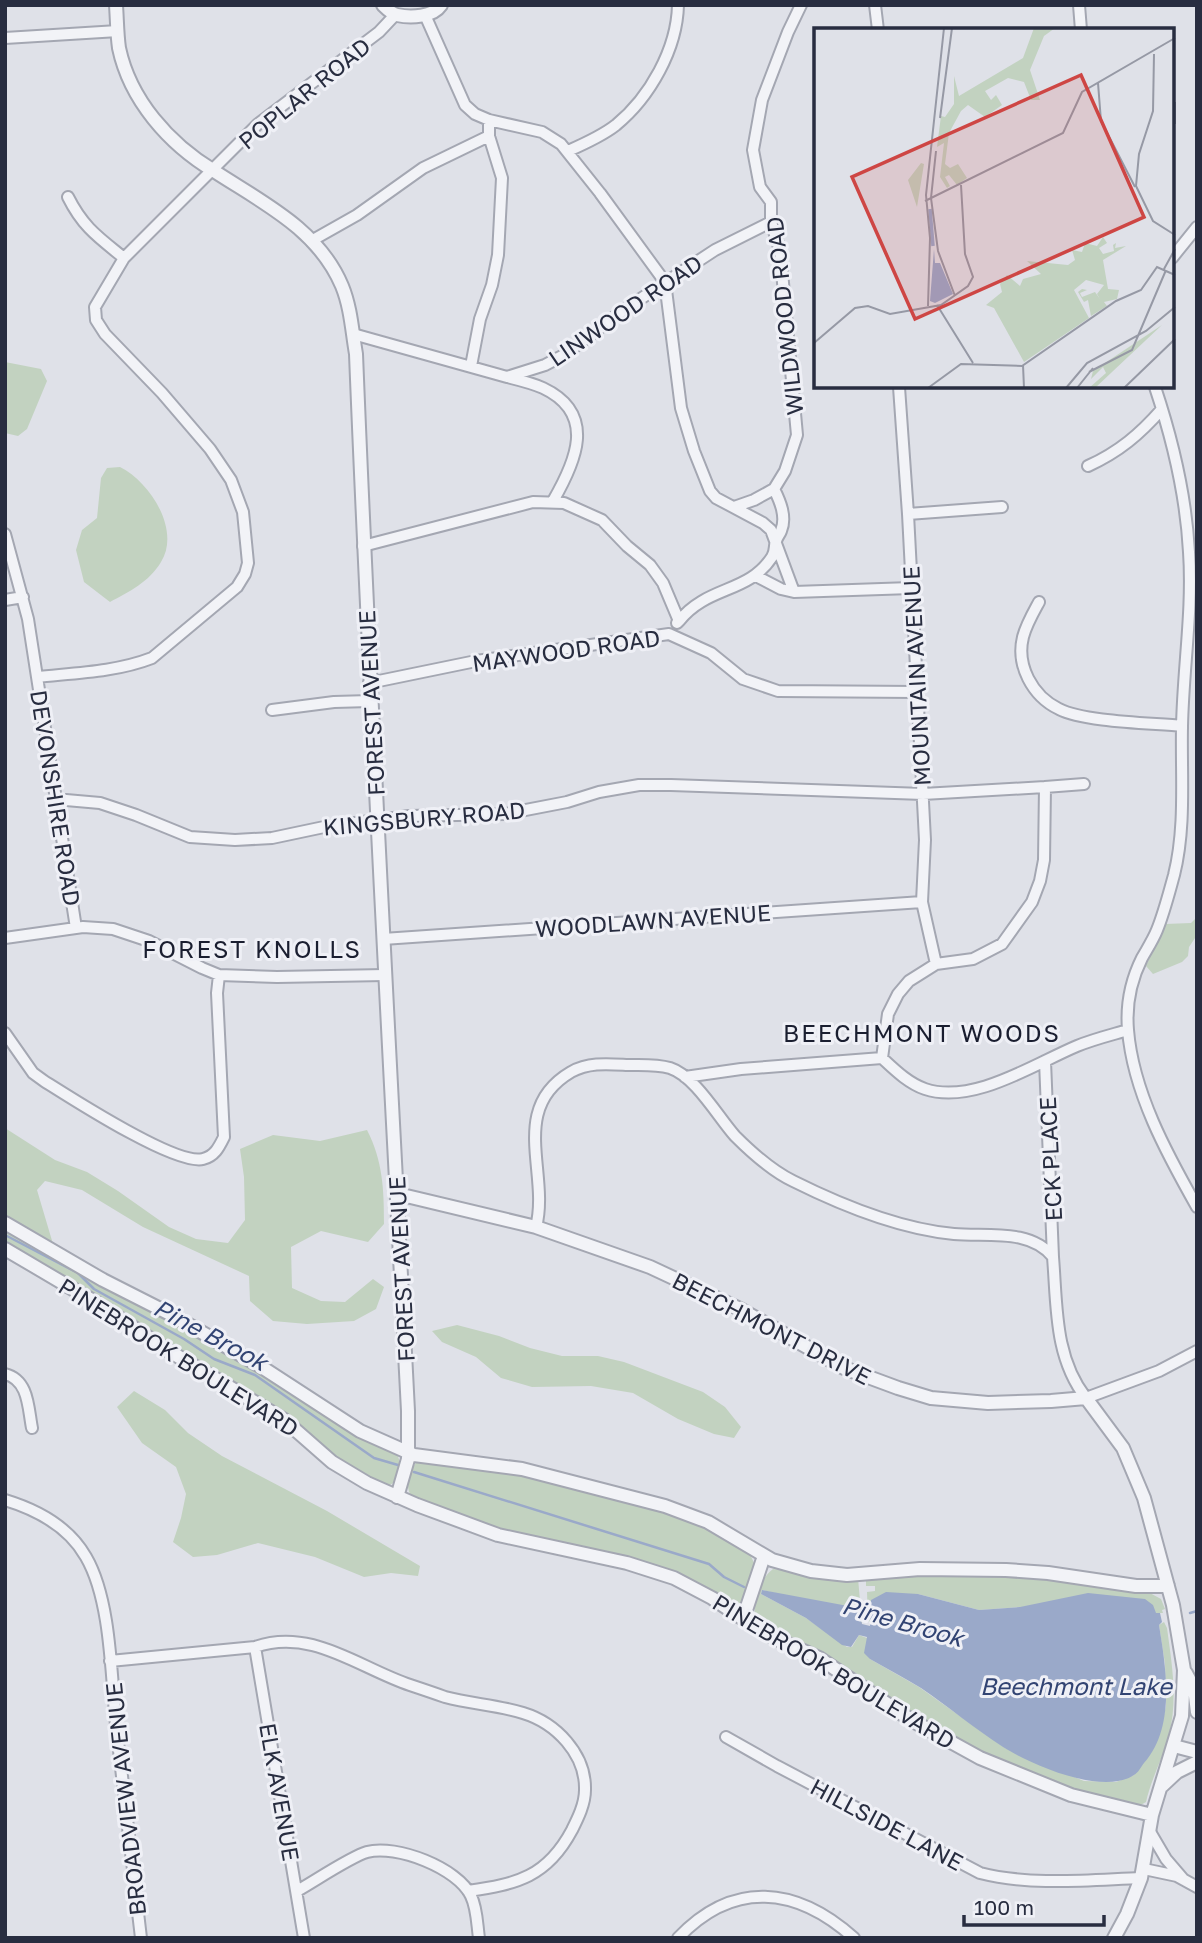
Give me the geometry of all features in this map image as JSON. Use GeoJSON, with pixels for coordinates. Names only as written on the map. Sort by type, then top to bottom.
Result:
{"type":"FeatureCollection","features":[{"type":"Feature","properties":{"kind":"street","name":"FOREST AVENUE"},"geometry":{"type":"LineString","coordinates":[[116,5],[119,47],[128,76],[148,112],[172,138],[212,170],[296,224],[331,266],[349,309],[356,354],[369,683],[398,1194],[409,1453],[397,1497]]}},
{"type":"Feature","properties":{"kind":"street"},"geometry":{"type":"LineString","coordinates":[[383,5],[395,15],[425,15],[437,12],[441,5]]}},
{"type":"Feature","properties":{"kind":"street"},"geometry":{"type":"LineString","coordinates":[[568,151],[616,125],[649,87],[672,46],[678,26],[678,5]]}},
{"type":"Feature","properties":{"kind":"street","name":"WILDWOOD ROAD"},"geometry":{"type":"LineString","coordinates":[[774,489],[785,471],[797,435],[780,250],[771,222],[771,202],[760,187],[753,150],[762,100],[801,5]]}},
{"type":"Feature","properties":{"kind":"street"},"geometry":{"type":"LineString","coordinates":[[875,5],[878,28]]}},
{"type":"Feature","properties":{"kind":"street"},"geometry":{"type":"LineString","coordinates":[[1079,5],[1081,28]]}},
{"type":"Feature","properties":{"kind":"street","name":"POPLAR ROAD"},"geometry":{"type":"LineString","coordinates":[[95,316],[95,307],[107,283],[124,258],[258,124],[379,32],[395,15]]}},
{"type":"Feature","properties":{"kind":"street"},"geometry":{"type":"LineString","coordinates":[[425,15],[465,105],[475,114],[489,120],[542,132],[561,144],[665,282],[681,408],[710,491],[716,498],[771,530],[793,592]]}},
{"type":"Feature","properties":{"kind":"street"},"geometry":{"type":"LineString","coordinates":[[5,38],[118,31]]}},
{"type":"Feature","properties":{"kind":"street"},"geometry":{"type":"LineString","coordinates":[[471,366],[480,319],[492,285],[498,255],[502,178],[489,136],[489,120]]}},
{"type":"Feature","properties":{"kind":"street"},"geometry":{"type":"LineString","coordinates":[[311,241],[357,215],[424,168],[489,136]]}},
{"type":"Feature","properties":{"kind":"street"},"geometry":{"type":"LineString","coordinates":[[68,197],[79,219],[124,258]]}},
{"type":"Feature","properties":{"kind":"street","name":"LINWOOD ROAD"},"geometry":{"type":"LineString","coordinates":[[507,377],[545,365],[564,355],[665,282],[715,250],[771,222]]}},
{"type":"Feature","properties":{"kind":"street"},"geometry":{"type":"LineString","coordinates":[[1174,256],[1197,227]]}},
{"type":"Feature","properties":{"kind":"street","name":"DEVONSHIRE ROAD"},"geometry":{"type":"LineString","coordinates":[[76,928],[37,677],[139,663],[152,658],[237,587],[248,563],[243,512],[231,480],[162,393],[106,334],[95,316]]}},
{"type":"Feature","properties":{"kind":"street"},"geometry":{"type":"LineString","coordinates":[[353,334],[471,366],[551,393],[567,407],[574,420],[577,451],[567,477],[552,501]]}},
{"type":"Feature","properties":{"kind":"street","name":"MOUNTAIN AVENUE"},"geometry":{"type":"LineString","coordinates":[[899,388],[923,794],[925,840],[922,902],[936,964]]}},
{"type":"Feature","properties":{"kind":"street"},"geometry":{"type":"LineString","coordinates":[[1155,388],[1180,477],[1190,554],[1182,726],[1182,811],[1177,860],[1157,932],[1134,977],[1128,1004],[1128,1030],[1134,1060],[1152,1118],[1197,1207]]}},
{"type":"Feature","properties":{"kind":"street"},"geometry":{"type":"LineString","coordinates":[[1088,466],[1135,438],[1162,409]]}},
{"type":"Feature","properties":{"kind":"street"},"geometry":{"type":"LineString","coordinates":[[669,634],[703,598],[747,582],[756,576],[772,557],[783,526],[782,507],[774,489],[734,507]]}},
{"type":"Feature","properties":{"kind":"street"},"geometry":{"type":"LineString","coordinates":[[363,546],[533,502],[552,501],[581,509],[602,520],[650,565],[663,583],[679,621]]}},
{"type":"Feature","properties":{"kind":"street"},"geometry":{"type":"LineString","coordinates":[[908,514],[1002,507]]}},
{"type":"Feature","properties":{"kind":"street"},"geometry":{"type":"LineString","coordinates":[[5,534],[23,597],[37,677]]}},
{"type":"Feature","properties":{"kind":"street"},"geometry":{"type":"LineString","coordinates":[[756,576],[793,592],[911,588]]}},
{"type":"Feature","properties":{"kind":"street"},"geometry":{"type":"LineString","coordinates":[[5,600],[23,597]]}},
{"type":"Feature","properties":{"kind":"street"},"geometry":{"type":"LineString","coordinates":[[1039,602],[1024,632],[1022,657],[1028,680],[1049,704],[1059,710],[1084,716],[1182,726]]}},
{"type":"Feature","properties":{"kind":"street","name":"MAYWOOD ROAD"},"geometry":{"type":"LineString","coordinates":[[369,683],[476,661],[669,634],[711,653],[743,679],[778,691],[917,692]]}},
{"type":"Feature","properties":{"kind":"street"},"geometry":{"type":"LineString","coordinates":[[272,710],[334,702],[370,701]]}},
{"type":"Feature","properties":{"kind":"street","name":"KINGSBURY ROAD"},"geometry":{"type":"LineString","coordinates":[[55,801],[100,803],[190,837],[235,840],[272,838],[324,827],[409,816],[505,814],[639,785],[923,794],[1084,785]]}},
{"type":"Feature","properties":{"kind":"street"},"geometry":{"type":"LineString","coordinates":[[882,1058],[885,1025],[892,1005],[909,981],[936,964],[973,959],[1002,944],[1032,902],[1044,860],[1045,787]]}},
{"type":"Feature","properties":{"kind":"street","name":"WOODLAWN AVENUE"},"geometry":{"type":"LineString","coordinates":[[383,939],[922,902]]}},
{"type":"Feature","properties":{"kind":"street"},"geometry":{"type":"LineString","coordinates":[[5,939],[76,928],[113,929],[130,934],[219,975],[385,975]]}},
{"type":"Feature","properties":{"kind":"street"},"geometry":{"type":"LineString","coordinates":[[5,1033],[33,1073],[52,1087],[165,1151],[188,1160],[203,1159],[216,1152],[224,1136],[217,993],[219,975]]}},
{"type":"Feature","properties":{"kind":"street"},"geometry":{"type":"LineString","coordinates":[[685,1077],[741,1069],[882,1058],[914,1084],[940,1092],[960,1091],[1016,1075],[1098,1038],[1128,1030]]}},
{"type":"Feature","properties":{"kind":"street","name":"ECK PLACE"},"geometry":{"type":"LineString","coordinates":[[1045,1061],[1057,1328],[1077,1386],[1086,1398]]}},
{"type":"Feature","properties":{"kind":"street"},"geometry":{"type":"LineString","coordinates":[[536,1227],[541,1199],[534,1139],[535,1124],[542,1102],[552,1088],[572,1072],[592,1064],[649,1065],[671,1068],[685,1077],[736,1136],[757,1155],[781,1174],[811,1190],[893,1222],[920,1229],[952,1234],[1015,1236],[1037,1243],[1053,1257]]}},
{"type":"Feature","properties":{"kind":"street","name":"BEECHMONT DRIVE"},"geometry":{"type":"LineString","coordinates":[[398,1194],[536,1227],[603,1249],[676,1278],[740,1309],[844,1368],[931,1398],[988,1403],[1086,1398]]}},
{"type":"Feature","properties":{"kind":"street","name":"PINEBROOK BOULEVARD"},"geometry":{"type":"LineString","coordinates":[[5,1223],[249,1359],[353,1426],[409,1453],[522,1469],[665,1506],[708,1522],[764,1556],[792,1566],[830,1574],[982,1569],[1048,1573],[1136,1586],[1168,1586]]}},
{"type":"Feature","properties":{"kind":"street","name":"PINEBROOK BOULEVARD"},"geometry":{"type":"LineString","coordinates":[[5,1249],[283,1419],[342,1469],[397,1497],[498,1535],[654,1571],[700,1591],[766,1634],[819,1658],[902,1714],[980,1758],[1071,1795],[1152,1815]]}},
{"type":"Feature","properties":{"kind":"street"},"geometry":{"type":"LineString","coordinates":[[1114,1938],[1127,1914],[1142,1873],[1152,1815],[1174,1746],[1183,1707],[1184,1670],[1168,1586],[1149,1512],[1118,1439],[1086,1398],[1159,1371],[1197,1351]]}},
{"type":"Feature","properties":{"kind":"street"},"geometry":{"type":"LineString","coordinates":[[5,1374],[18,1380],[24,1389],[32,1428]]}},
{"type":"Feature","properties":{"kind":"street","name":"BROADVIEW AVENUE"},"geometry":{"type":"LineString","coordinates":[[5,1500],[30,1509],[70,1535],[82,1551],[98,1585],[110,1661],[141,1938]]}},
{"type":"Feature","properties":{"kind":"street"},"geometry":{"type":"LineString","coordinates":[[743,1619],[764,1556]]}},
{"type":"Feature","properties":{"kind":"street"},"geometry":{"type":"LineString","coordinates":[[110,1661],[256,1647],[278,1641],[310,1642],[383,1676],[446,1697],[524,1713],[547,1724],[564,1737],[583,1769],[585,1791],[577,1820],[569,1836],[546,1866],[533,1875],[501,1886],[468,1891]]}},
{"type":"Feature","properties":{"kind":"street","name":"ELK AVENUE"},"geometry":{"type":"LineString","coordinates":[[256,1647],[304,1938]]}},
{"type":"Feature","properties":{"kind":"street"},"geometry":{"type":"LineString","coordinates":[[1184,1670],[1197,1675]]}},
{"type":"Feature","properties":{"kind":"street"},"geometry":{"type":"LineString","coordinates":[[1184,1670],[1194,1688],[1197,1712]]}},
{"type":"Feature","properties":{"kind":"street","name":"HILLSIDE LANE"},"geometry":{"type":"LineString","coordinates":[[726,1737],[979,1873],[1003,1879],[1039,1881],[1142,1873],[1170,1874],[1184,1880]]}},
{"type":"Feature","properties":{"kind":"street"},"geometry":{"type":"LineString","coordinates":[[1174,1746],[1197,1752]]}},
{"type":"Feature","properties":{"kind":"street"},"geometry":{"type":"LineString","coordinates":[[1159,1789],[1177,1772],[1197,1762]]}},
{"type":"Feature","properties":{"kind":"street"},"geometry":{"type":"LineString","coordinates":[[1149,1830],[1166,1859],[1184,1880],[1197,1887]]}},
{"type":"Feature","properties":{"kind":"street"},"geometry":{"type":"LineString","coordinates":[[297,1891],[367,1852],[388,1850],[417,1856],[460,1882],[468,1891],[474,1906],[479,1938]]}},
{"type":"Feature","properties":{"kind":"street"},"geometry":{"type":"LineString","coordinates":[[678,1938],[695,1920],[709,1911],[730,1901],[755,1896],[776,1896],[805,1904],[841,1926],[854,1938]]}},
{"type":"Feature","properties":{"kind":"green space"},"geometry":{"type":"Polygon","coordinates":[[[5,362],[41,369],[47,381],[27,429],[18,436],[5,433],[5,362]]]}},
{"type":"Feature","properties":{"kind":"green space"},"geometry":{"type":"Polygon","coordinates":[[[120,467],[131,474],[151,495],[165,522],[167,536],[161,562],[151,575],[110,602],[84,582],[76,550],[82,530],[97,518],[101,478],[107,468],[120,467]]]}},
{"type":"Feature","properties":{"kind":"green space"},"geometry":{"type":"Polygon","coordinates":[[[1197,917],[1197,935],[1189,947],[1188,956],[1182,962],[1153,974],[1146,966],[1165,924],[1191,923],[1197,917]]]}},
{"type":"Feature","properties":{"kind":"green space"},"geometry":{"type":"Polygon","coordinates":[[[5,1128],[55,1160],[87,1172],[169,1227],[196,1239],[228,1243],[245,1220],[240,1149],[273,1135],[320,1141],[367,1130],[381,1176],[384,1224],[368,1242],[321,1231],[291,1247],[292,1288],[321,1301],[345,1302],[373,1279],[384,1287],[376,1309],[354,1321],[307,1324],[273,1321],[250,1301],[249,1276],[143,1227],[82,1190],[45,1181],[37,1190],[53,1244],[5,1216],[5,1128]]]}},
{"type":"Feature","properties":{"kind":"green space"},"geometry":{"type":"Polygon","coordinates":[[[5,1227],[147,1305],[396,1453],[400,1463],[397,1478],[384,1486],[341,1465],[293,1420],[141,1328],[85,1289],[5,1243],[5,1227]]]}},
{"type":"Feature","properties":{"kind":"green space"},"geometry":{"type":"Polygon","coordinates":[[[457,1325],[562,1356],[598,1356],[624,1362],[703,1392],[725,1407],[741,1427],[734,1438],[714,1434],[678,1419],[633,1393],[591,1386],[532,1387],[501,1378],[476,1357],[442,1342],[432,1331],[457,1325]]]}},
{"type":"Feature","properties":{"kind":"green space"},"geometry":{"type":"Polygon","coordinates":[[[134,1391],[165,1410],[188,1433],[222,1456],[327,1511],[420,1566],[418,1576],[391,1573],[364,1577],[315,1557],[258,1543],[217,1555],[193,1557],[173,1542],[186,1494],[176,1467],[142,1443],[117,1407],[134,1391]]]}},
{"type":"Feature","properties":{"kind":"green space"},"geometry":{"type":"Polygon","coordinates":[[[420,1459],[490,1467],[679,1513],[749,1552],[754,1563],[742,1602],[735,1605],[728,1603],[690,1580],[484,1525],[413,1498],[408,1489],[409,1478],[420,1459]]]}},
{"type":"Feature","properties":{"kind":"green space"},"geometry":{"type":"Polygon","coordinates":[[[773,1569],[858,1578],[862,1624],[792,1597],[762,1590],[761,1594],[806,1618],[847,1647],[852,1647],[859,1635],[867,1638],[870,1659],[919,1687],[1005,1748],[1084,1781],[1116,1782],[1134,1775],[1160,1731],[1166,1706],[1165,1664],[1159,1625],[1164,1622],[1172,1669],[1172,1722],[1146,1802],[1139,1806],[1079,1794],[981,1755],[755,1622],[757,1594],[763,1580],[773,1569]]]}},
{"type":"Feature","properties":{"kind":"green space"},"geometry":{"type":"Polygon","coordinates":[[[1002,1573],[1148,1592],[1161,1599],[1165,1609],[1162,1610],[1163,1613],[1020,1607],[979,1610],[918,1594],[871,1600],[872,1623],[868,1621],[867,1592],[875,1591],[875,1586],[866,1586],[866,1579],[907,1574],[1002,1573]]]}},
{"type":"Feature","properties":{"kind":"water","name":"Beechmont Lake"},"geometry":{"type":"Polygon","coordinates":[[[762,1590],[848,1606],[859,1613],[862,1624],[870,1626],[871,1600],[886,1592],[918,1594],[979,1610],[1020,1607],[1088,1593],[1145,1599],[1153,1605],[1156,1613],[1160,1613],[1162,1622],[1159,1625],[1166,1697],[1161,1732],[1154,1748],[1134,1775],[1121,1781],[1105,1782],[1068,1776],[1031,1762],[1003,1747],[921,1688],[870,1659],[864,1653],[867,1637],[859,1635],[851,1647],[842,1645],[806,1618],[761,1594],[762,1590]]]}},
{"type":"Feature","properties":{"kind":"waterway","name":"Pine Brook"},"geometry":{"type":"LineString","coordinates":[[5,1235],[78,1273],[94,1289],[184,1339],[214,1359],[255,1375],[374,1458],[398,1465]]}},
{"type":"Feature","properties":{"kind":"waterway","name":"Pine Brook"},"geometry":{"type":"LineString","coordinates":[[414,1472],[709,1564],[724,1577],[744,1587]]}},
{"type":"Feature","properties":{"kind":"waterway","name":"Pine Brook"},"geometry":{"type":"LineString","coordinates":[[1190,1613],[1197,1611]]}},
{"type":"Feature","properties":{"kind":"district","name":"FOREST KNOLLS"},"geometry":{"type":"Point","coordinates":[252,948]}},
{"type":"Feature","properties":{"kind":"district","name":"BEECHMONT WOODS"},"geometry":{"type":"Point","coordinates":[922,1032]}}]}
